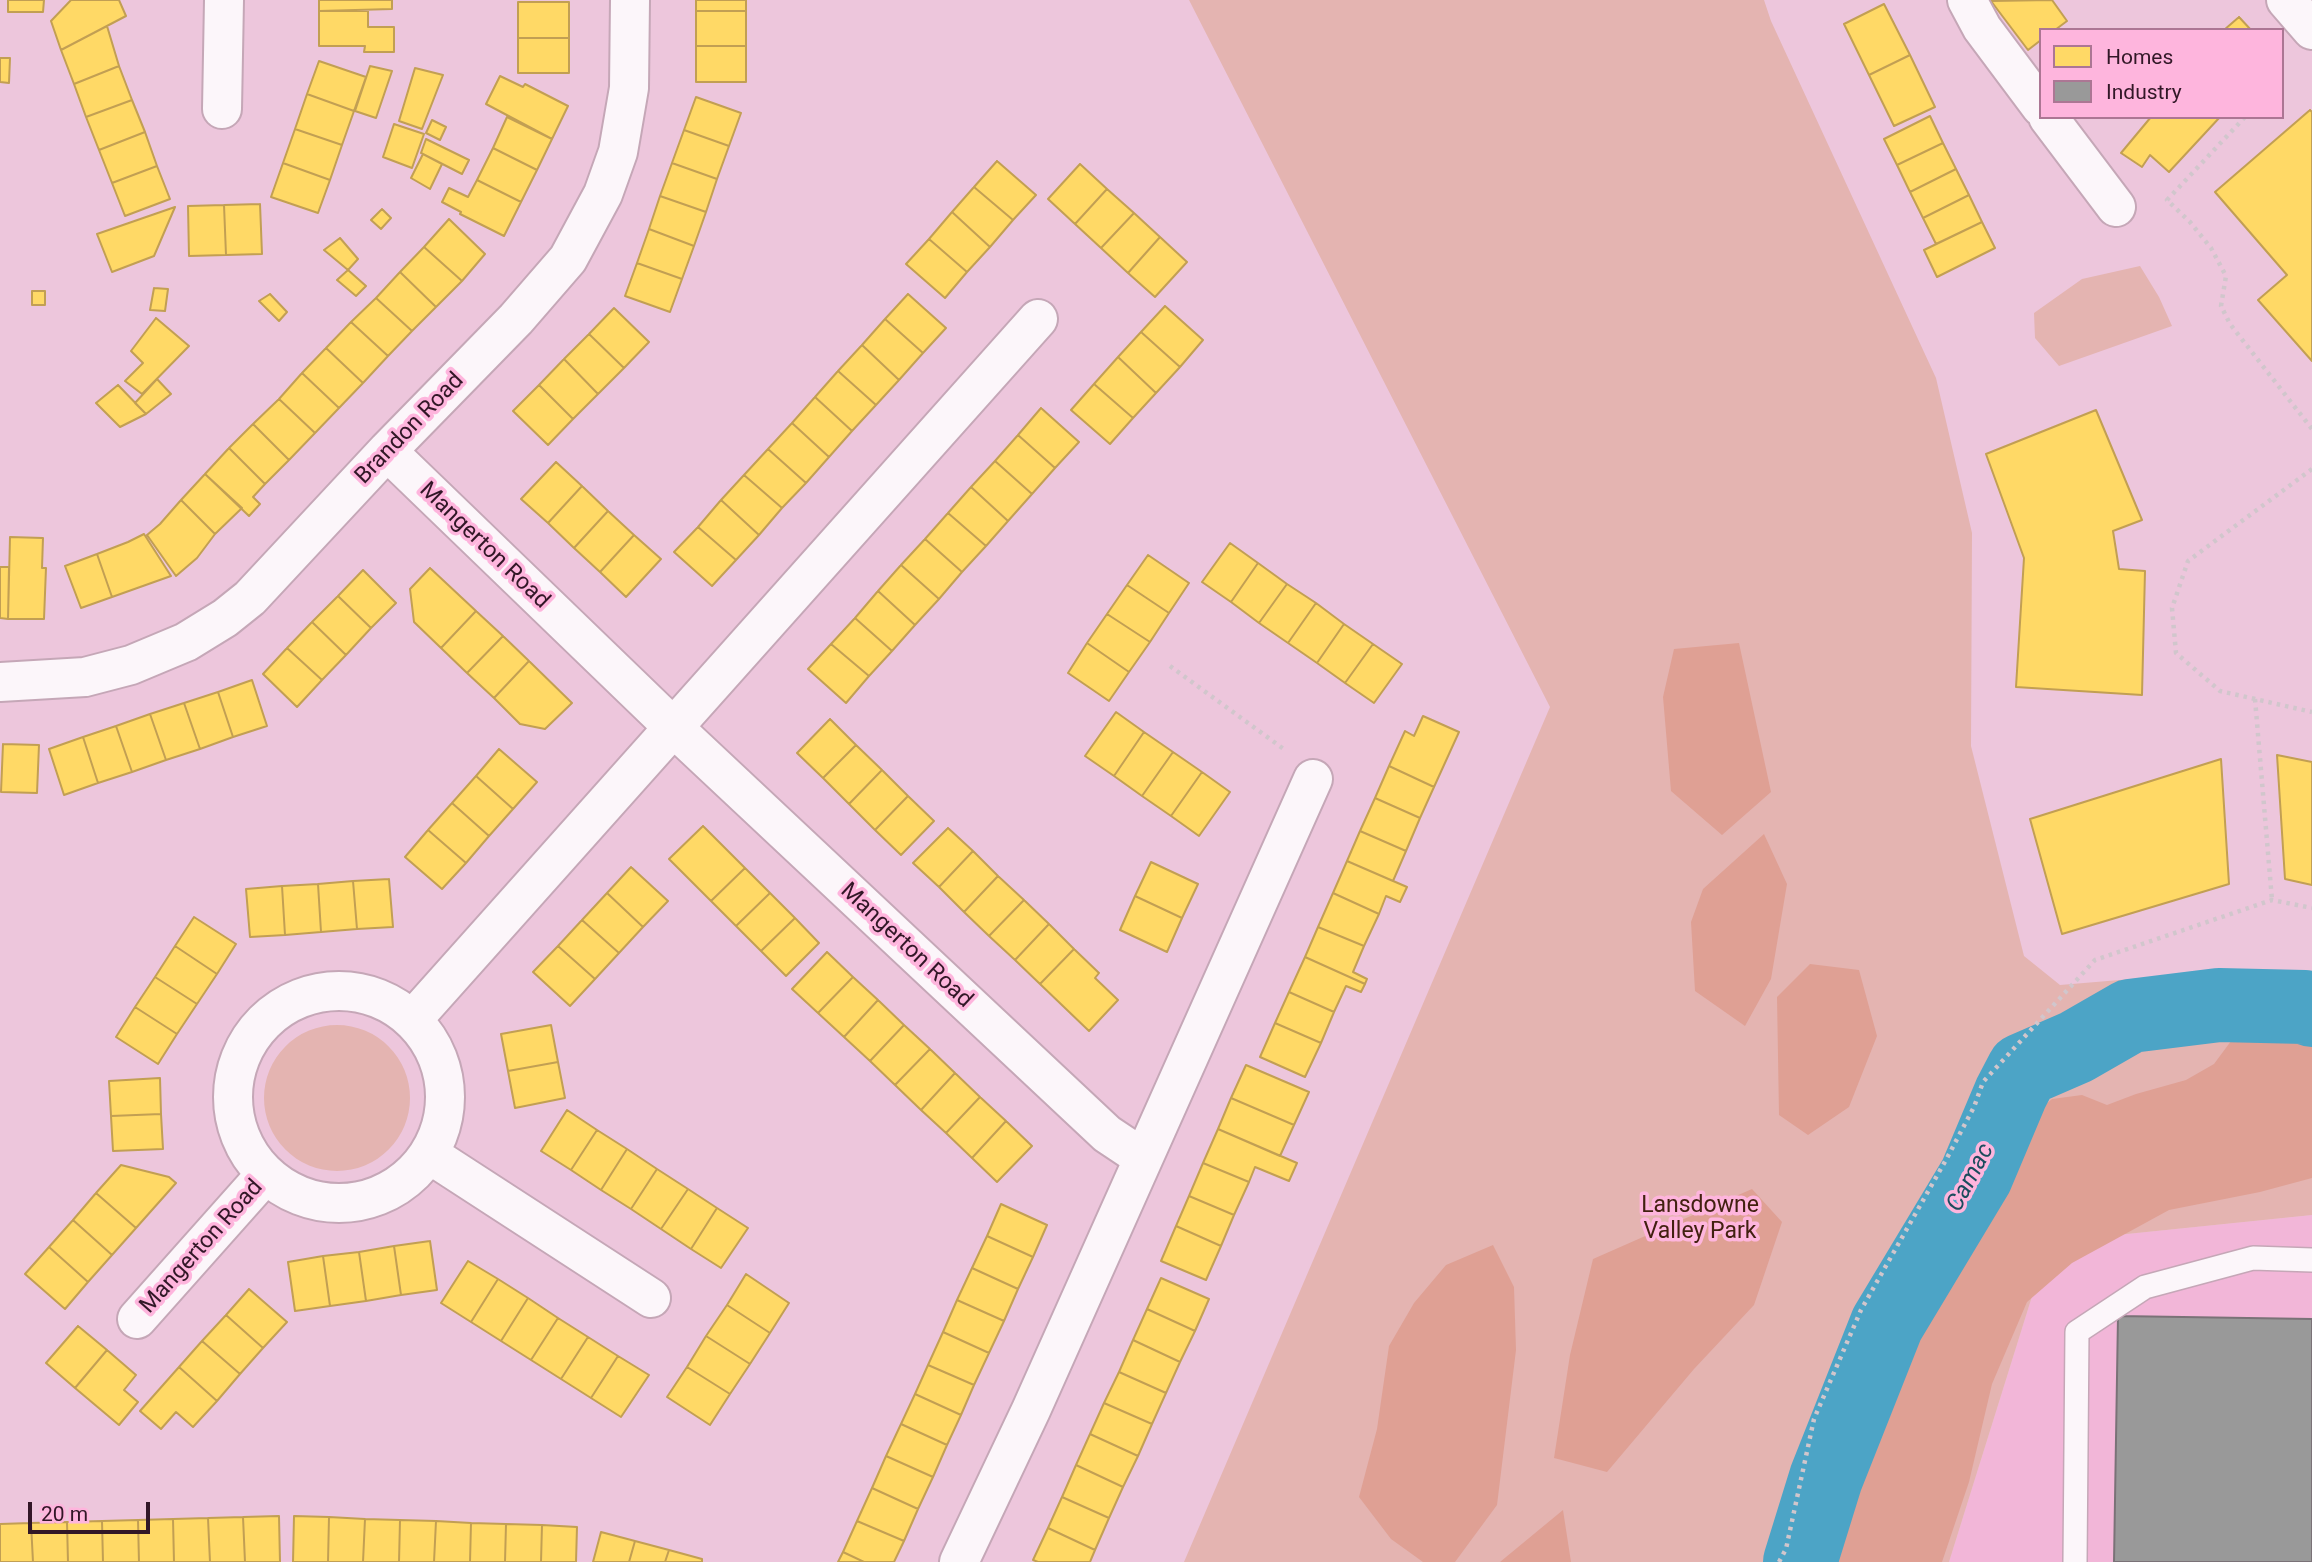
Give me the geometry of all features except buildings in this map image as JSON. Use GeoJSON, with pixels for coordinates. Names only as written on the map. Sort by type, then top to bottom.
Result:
{"type":"FeatureCollection","features":[{"type":"Feature","properties":{"kind":"street"},"geometry":{"type":"LineString","coordinates":[[222,109],[224,0]]}},
{"type":"Feature","properties":{"kind":"street","name":"Brandon Road"},"geometry":{"type":"LineString","coordinates":[[0,682],[85,677],[131,665],[186,642],[215,624],[250,598],[387,451],[516,319],[568,259],[603,194],[618,152],[629,88],[630,0]]}},
{"type":"Feature","properties":{"kind":"street"},"geometry":{"type":"LineString","coordinates":[[1967,0],[1982,28],[2039,104]]}},
{"type":"Feature","properties":{"kind":"street"},"geometry":{"type":"LineString","coordinates":[[2286,0],[2312,30]]}},
{"type":"Feature","properties":{"kind":"street"},"geometry":{"type":"LineString","coordinates":[[2050,119],[2116,207]]}},
{"type":"Feature","properties":{"kind":"street"},"geometry":{"type":"LineString","coordinates":[[412,1019],[1038,319]]}},
{"type":"Feature","properties":{"kind":"street","name":"Mangerton Road"},"geometry":{"type":"LineString","coordinates":[[387,451],[674,728],[1107,1134],[1143,1157]]}},
{"type":"Feature","properties":{"kind":"street"},"geometry":{"type":"LineString","coordinates":[[959,1562],[1031,1410],[1313,779]]}},
{"type":"Feature","properties":{"kind":"street","name":"Mangerton Road"},"geometry":{"type":"LineString","coordinates":[[342,990],[368,994],[392,1004],[412,1019],[428,1038],[439,1060],[445,1084],[445,1108],[440,1132],[429,1154],[414,1172],[396,1187],[375,1197],[329,1203],[306,1198],[285,1188],[266,1174],[249,1154],[238,1131],[233,1106],[233,1080],[241,1055],[253,1033],[271,1014],[293,1000],[317,992],[342,990]]}},
{"type":"Feature","properties":{"kind":"street"},"geometry":{"type":"LineString","coordinates":[[429,1154],[651,1298]]}},
{"type":"Feature","properties":{"kind":"street","name":"Mangerton Road"},"geometry":{"type":"LineString","coordinates":[[137,1319],[266,1174]]}},
{"type":"Feature","properties":{"kind":"lane"},"geometry":{"type":"LineString","coordinates":[[2075,1562],[2077,1332],[2146,1287],[2253,1258],[2312,1260]]}},
{"type":"Feature","properties":{"kind":"path"},"geometry":{"type":"LineString","coordinates":[[2243,119],[2167,200],[2211,248],[2226,275],[2221,306],[2230,324],[2312,429]]}},
{"type":"Feature","properties":{"kind":"path"},"geometry":{"type":"LineString","coordinates":[[2312,470],[2188,561],[2172,607],[2176,653],[2220,691],[2312,712]]}},
{"type":"Feature","properties":{"kind":"path"},"geometry":{"type":"LineString","coordinates":[[1170,666],[1285,750],[1313,779]]}},
{"type":"Feature","properties":{"kind":"path"},"geometry":{"type":"LineString","coordinates":[[2255,699],[2272,900]]}},
{"type":"Feature","properties":{"kind":"path"},"geometry":{"type":"LineString","coordinates":[[1779,1562],[1786,1549],[1814,1419],[1861,1310],[1947,1158],[1974,1107],[1983,1082],[2095,960],[2272,900],[2312,908]]}},
{"type":"Feature","properties":{"kind":"shaded area"},"geometry":{"type":"Polygon","coordinates":[[[2312,1215],[2312,1562],[1949,1562],[2049,1242],[2312,1215]]]}},
{"type":"Feature","properties":{"kind":"green space","name":"Lansdowne Valley Park"},"geometry":{"type":"Polygon","coordinates":[[[1189,0],[1764,0],[1771,21],[1936,378],[1972,533],[1971,746],[2024,956],[2060,985],[2227,971],[2312,991],[2312,1215],[2049,1242],[1949,1562],[1184,1562],[1550,707],[1189,0]]]}},
{"type":"Feature","properties":{"kind":"green space"},"geometry":{"type":"Polygon","coordinates":[[[2140,266],[2159,297],[2172,326],[2059,366],[2035,338],[2034,313],[2082,279],[2140,266]]]}},
{"type":"Feature","properties":{"kind":"green space"},"geometry":{"type":"Polygon","coordinates":[[[1739,643],[1771,792],[1722,835],[1671,791],[1663,697],[1674,649],[1739,643]]]}},
{"type":"Feature","properties":{"kind":"green space"},"geometry":{"type":"Polygon","coordinates":[[[1764,834],[1787,884],[1771,979],[1745,1026],[1695,991],[1691,922],[1703,889],[1764,834]]]}},
{"type":"Feature","properties":{"kind":"green space"},"geometry":{"type":"Polygon","coordinates":[[[1810,964],[1859,970],[1877,1036],[1849,1107],[1808,1135],[1779,1115],[1777,997],[1810,964]]]}},
{"type":"Feature","properties":{"kind":"green space"},"geometry":{"type":"Polygon","coordinates":[[[2312,987],[2312,1178],[2260,1192],[2169,1210],[2072,1263],[2027,1302],[1992,1384],[1969,1482],[1942,1562],[1820,1562],[1861,1428],[1894,1350],[1973,1198],[2013,1131],[2052,1099],[2082,1095],[2107,1105],[2186,1080],[2214,1064],[2263,998],[2312,987]]]}},
{"type":"Feature","properties":{"kind":"green space"},"geometry":{"type":"Polygon","coordinates":[[[337,1025],[365,1030],[389,1046],[405,1070],[410,1098],[405,1126],[389,1150],[365,1166],[337,1171],[309,1166],[285,1150],[269,1126],[264,1098],[269,1070],[285,1046],[309,1030],[337,1025]]]}},
{"type":"Feature","properties":{"kind":"green space"},"geometry":{"type":"Polygon","coordinates":[[[1752,1189],[1782,1222],[1754,1305],[1694,1369],[1607,1472],[1554,1458],[1570,1355],[1593,1259],[1752,1189]]]}},
{"type":"Feature","properties":{"kind":"green space"},"geometry":{"type":"Polygon","coordinates":[[[1493,1245],[1514,1287],[1516,1350],[1497,1505],[1455,1562],[1423,1562],[1391,1539],[1359,1497],[1377,1429],[1389,1346],[1414,1303],[1446,1265],[1493,1245]]]}},
{"type":"Feature","properties":{"kind":"green space"},"geometry":{"type":"Polygon","coordinates":[[[1563,1510],[1571,1562],[1500,1562],[1563,1510]]]}},
{"type":"Feature","properties":{"kind":"waterway","name":"Camac"},"geometry":{"type":"LineString","coordinates":[[1800,1562],[1826,1478],[1887,1324],[1976,1176],[2023,1070],[2076,1047],[2130,1016],[2219,1005],[2305,1007],[2312,1010]]}}]}
